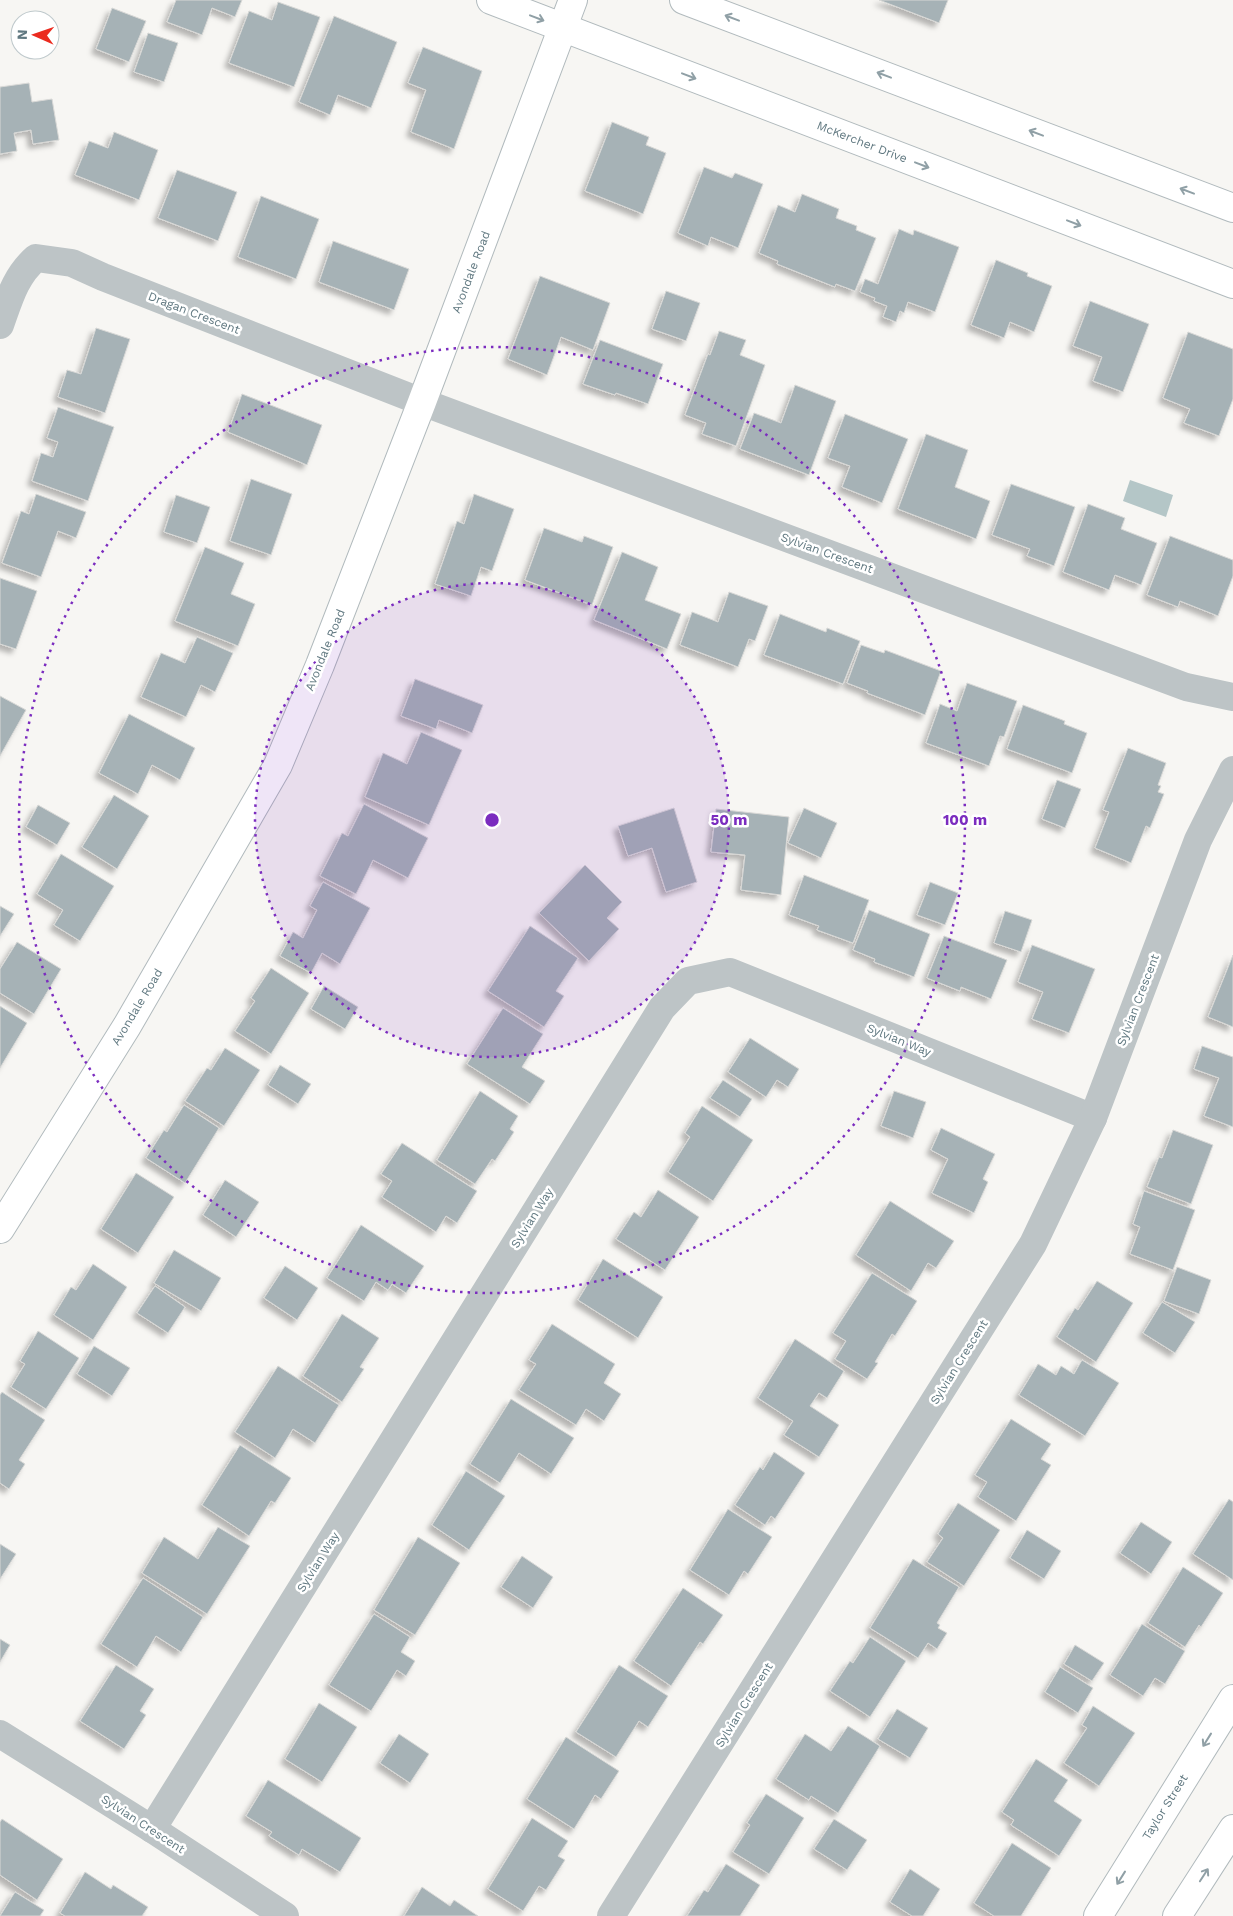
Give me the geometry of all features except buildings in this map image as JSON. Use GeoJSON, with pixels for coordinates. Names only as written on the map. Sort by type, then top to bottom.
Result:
{"type":"FeatureCollection","features":[{"type":"Feature","properties":{"kind":"main road","name":"McKercher Drive"},"geometry":{"type":"LineString","coordinates":[[491,0],[1233,284]]}},
{"type":"Feature","properties":{"kind":"main road","name":"Avondale Road"},"geometry":{"type":"LineString","coordinates":[[0,1229],[127,1026],[278,765],[320,664],[422,402],[573,0]]}},
{"type":"Feature","properties":{"kind":"main road"},"geometry":{"type":"LineString","coordinates":[[684,0],[1233,208]]}},
{"type":"Feature","properties":{"kind":"main road","name":"Taylor Street"},"geometry":{"type":"LineString","coordinates":[[1098,1916],[1233,1699]]}},
{"type":"Feature","properties":{"kind":"main road"},"geometry":{"type":"LineString","coordinates":[[1177,1916],[1233,1829]]}},
{"type":"Feature","properties":{"kind":"street","name":"Dragan Crescent"},"geometry":{"type":"LineString","coordinates":[[0,325],[15,284],[28,265],[36,258],[72,263],[103,277],[422,402]]}},
{"type":"Feature","properties":{"kind":"street","name":"Sylvian Crescent"},"geometry":{"type":"LineString","coordinates":[[422,402],[1186,687],[1233,697]]}},
{"type":"Feature","properties":{"kind":"street","name":"Sylvian Crescent"},"geometry":{"type":"LineString","coordinates":[[611,1916],[1034,1244],[1093,1118],[1198,840],[1233,770]]}},
{"type":"Feature","properties":{"kind":"street","name":"Sylvian Way"},"geometry":{"type":"LineString","coordinates":[[152,1829],[662,1008],[688,980],[730,972],[1093,1118]]}},
{"type":"Feature","properties":{"kind":"street","name":"Sylvian Crescent"},"geometry":{"type":"LineString","coordinates":[[0,1734],[152,1829],[285,1916]]}},
{"type":"Feature","properties":{"kind":"shaded area"},"geometry":{"type":"Polygon","coordinates":[[[1130,480],[1173,495],[1166,517],[1123,501],[1130,480]]]}}]}
